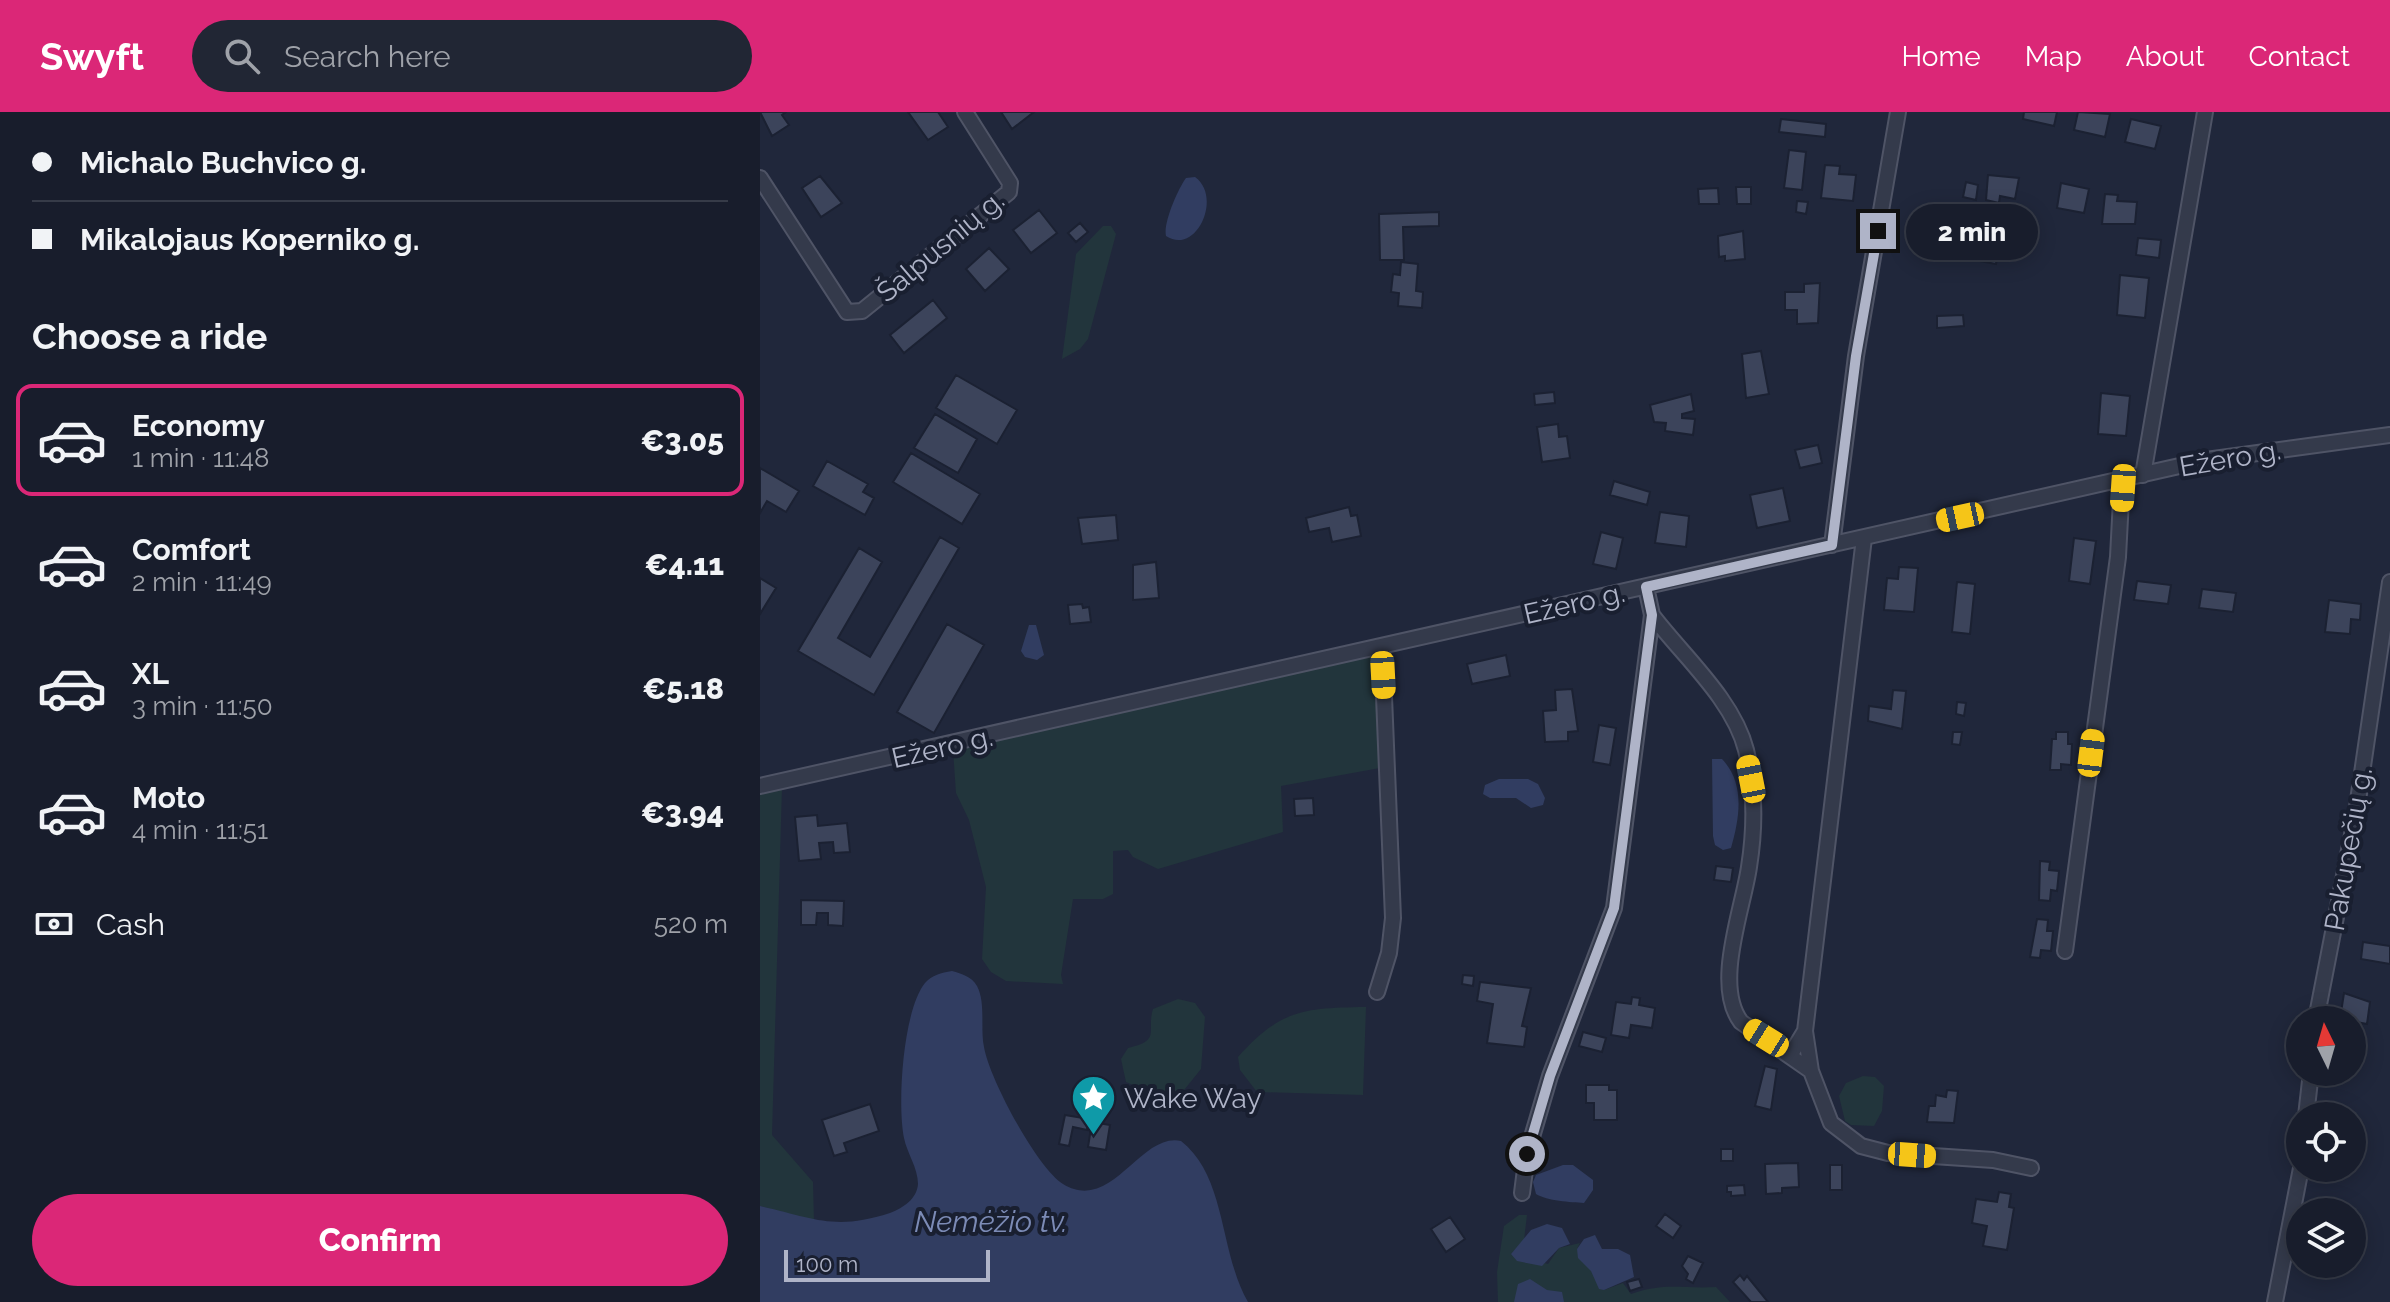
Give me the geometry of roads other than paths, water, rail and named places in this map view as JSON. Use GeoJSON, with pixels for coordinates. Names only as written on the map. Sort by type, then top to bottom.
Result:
{"type":"FeatureCollection","features":[{"type":"Feature","properties":{"kind":"street","name":"Šalpusnių g."},"geometry":{"type":"LineString","coordinates":[[760,178],[847,312],[862,311],[1009,192],[1010,183],[965,112]]}},
{"type":"Feature","properties":{"kind":"street"},"geometry":{"type":"LineString","coordinates":[[1832,545],[1856,356],[1898,112]]}},
{"type":"Feature","properties":{"kind":"street"},"geometry":{"type":"LineString","coordinates":[[2143,475],[2205,112]]}},
{"type":"Feature","properties":{"kind":"street","name":"Ežero g."},"geometry":{"type":"LineString","coordinates":[[760,786],[2231,455],[2390,435]]}},
{"type":"Feature","properties":{"kind":"street"},"geometry":{"type":"LineString","coordinates":[[2065,951],[2118,557],[2122,480]]}},
{"type":"Feature","properties":{"kind":"street"},"geometry":{"type":"LineString","coordinates":[[1864,538],[1805,1031],[1811,1071],[1831,1123],[1861,1146],[1888,1153],[1993,1160],[2031,1168]]}},
{"type":"Feature","properties":{"kind":"street","name":"Pakupečių g."},"geometry":{"type":"LineString","coordinates":[[2319,1006],[2356,814],[2390,582]]}},
{"type":"Feature","properties":{"kind":"street"},"geometry":{"type":"LineString","coordinates":[[1522,1193],[1532,1132],[1617,893],[1652,615],[1646,587]]}},
{"type":"Feature","properties":{"kind":"street"},"geometry":{"type":"LineString","coordinates":[[1652,615],[1726,708],[1745,749],[1753,820],[1749,865],[1732,946],[1731,1000],[1741,1022],[1791,1054],[1811,1071]]}},
{"type":"Feature","properties":{"kind":"street"},"geometry":{"type":"LineString","coordinates":[[1377,992],[1389,953],[1393,903],[1382,647]]}},
{"type":"Feature","properties":{"kind":"street"},"geometry":{"type":"LineString","coordinates":[[1791,1054],[1805,1031]]}},
{"type":"Feature","properties":{"kind":"street"},"geometry":{"type":"LineString","coordinates":[[2275,1302],[2298,1182]]}},
{"type":"Feature","properties":{"kind":"water"},"geometry":{"type":"Polygon","coordinates":[[[1195,177],[1203,186],[1206,197],[1202,222],[1187,238],[1177,240],[1166,236],[1169,215],[1179,190],[1186,178],[1195,177]]]}},
{"type":"Feature","properties":{"kind":"water"},"geometry":{"type":"Polygon","coordinates":[[[1029,625],[1036,625],[1044,655],[1037,660],[1025,657],[1021,651],[1029,625]]]}},
{"type":"Feature","properties":{"kind":"water"},"geometry":{"type":"Polygon","coordinates":[[[1712,759],[1722,759],[1737,790],[1738,813],[1734,836],[1731,848],[1723,850],[1715,845],[1713,836],[1712,759]]]}},
{"type":"Feature","properties":{"kind":"water"},"geometry":{"type":"Polygon","coordinates":[[[1499,779],[1528,779],[1538,784],[1545,798],[1543,805],[1531,808],[1516,798],[1490,798],[1483,794],[1485,785],[1499,779]]]}},
{"type":"Feature","properties":{"kind":"water","name":"Nemėžio tv."},"geometry":{"type":"Polygon","coordinates":[[[952,971],[963,974],[977,986],[984,1047],[995,1079],[1028,1142],[1052,1175],[1063,1184],[1080,1190],[1096,1189],[1111,1181],[1152,1148],[1166,1141],[1181,1141],[1196,1156],[1207,1174],[1232,1261],[1248,1302],[760,1302],[760,1206],[824,1221],[854,1221],[895,1211],[915,1194],[918,1178],[905,1144],[902,1123],[907,1035],[917,996],[925,983],[937,975],[952,971]]]}},
{"type":"Feature","properties":{"kind":"water"},"geometry":{"type":"Polygon","coordinates":[[[1563,1165],[1573,1165],[1593,1180],[1593,1190],[1584,1203],[1553,1200],[1536,1194],[1533,1182],[1536,1175],[1563,1165]]]}},
{"type":"Feature","properties":{"kind":"water"},"geometry":{"type":"Polygon","coordinates":[[[1547,1224],[1562,1228],[1570,1244],[1559,1248],[1542,1266],[1517,1261],[1511,1254],[1531,1230],[1547,1224]]]}},
{"type":"Feature","properties":{"kind":"water"},"geometry":{"type":"Polygon","coordinates":[[[1595,1235],[1602,1249],[1618,1249],[1630,1255],[1634,1277],[1604,1290],[1599,1289],[1591,1271],[1578,1258],[1577,1249],[1584,1239],[1595,1235]]]}},
{"type":"Feature","properties":{"kind":"water"},"geometry":{"type":"Polygon","coordinates":[[[1530,1279],[1547,1290],[1562,1292],[1564,1302],[1514,1302],[1518,1284],[1530,1279]]]}},
{"type":"Feature","properties":{"kind":"place","name":"Wake Way"},"geometry":{"type":"Point","coordinates":[1093,1137]}}]}
